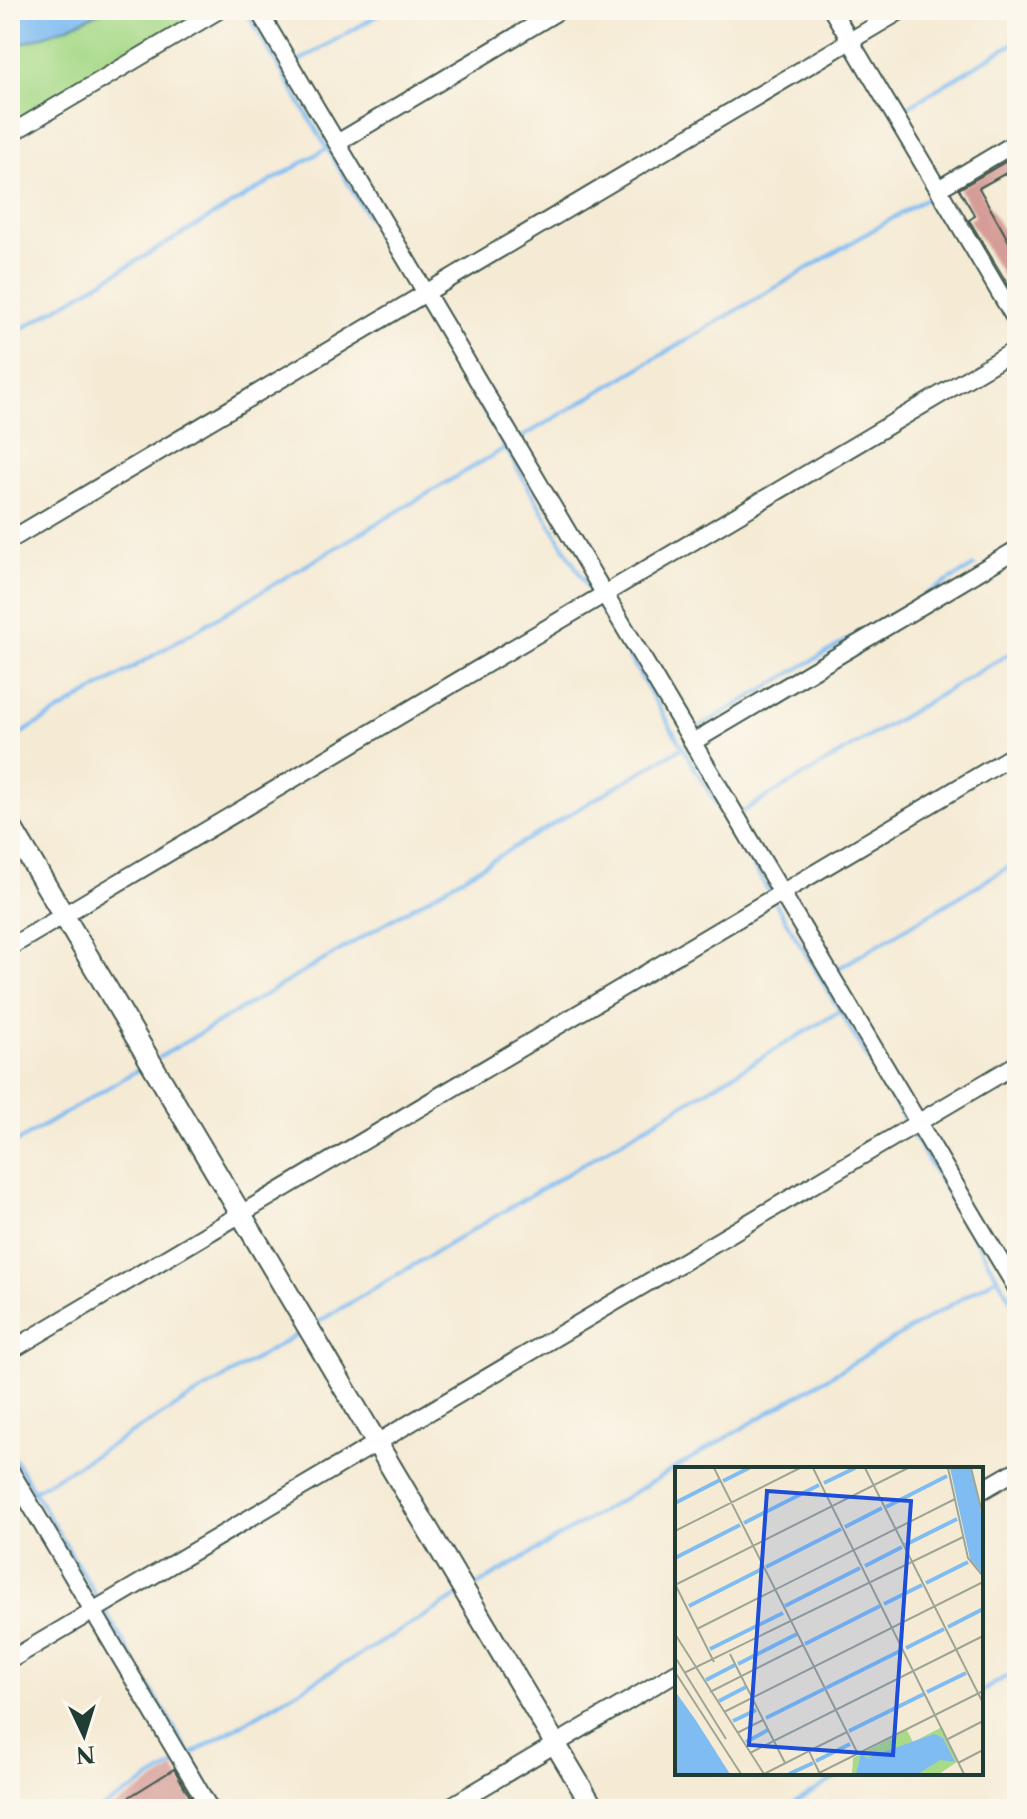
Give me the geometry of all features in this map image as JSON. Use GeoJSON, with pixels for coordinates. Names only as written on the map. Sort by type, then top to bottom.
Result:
{"type":"FeatureCollection","features":[{"type":"Feature","properties":{"kind":"street"},"geometry":{"type":"LineString","coordinates":[[10,134],[219,10]]}},
{"type":"Feature","properties":{"kind":"street"},"geometry":{"type":"LineString","coordinates":[[258,10],[1017,1289]]}},
{"type":"Feature","properties":{"kind":"street"},"geometry":{"type":"LineString","coordinates":[[337,143],[560,10]]}},
{"type":"Feature","properties":{"kind":"street"},"geometry":{"type":"LineString","coordinates":[[832,10],[1017,322]]}},
{"type":"Feature","properties":{"kind":"street"},"geometry":{"type":"LineString","coordinates":[[10,540],[902,10]]}},
{"type":"Feature","properties":{"kind":"street"},"geometry":{"type":"LineString","coordinates":[[940,188],[1017,142]]}},
{"type":"Feature","properties":{"kind":"street"},"geometry":{"type":"LineString","coordinates":[[10,947],[1017,349]]}},
{"type":"Feature","properties":{"kind":"street"},"geometry":{"type":"LineString","coordinates":[[693,742],[1017,549]]}},
{"type":"Feature","properties":{"kind":"street"},"geometry":{"type":"LineString","coordinates":[[10,1351],[1017,753]]}},
{"type":"Feature","properties":{"kind":"street"},"geometry":{"type":"LineString","coordinates":[[10,825],[594,1809]]}},
{"type":"Feature","properties":{"kind":"street"},"geometry":{"type":"LineString","coordinates":[[10,1660],[1017,1064]]}},
{"type":"Feature","properties":{"kind":"street"},"geometry":{"type":"LineString","coordinates":[[10,1470],[210,1809]]}},
{"type":"Feature","properties":{"kind":"street"},"geometry":{"type":"LineString","coordinates":[[983,1490],[1017,1470]]}},
{"type":"Feature","properties":{"kind":"street"},"geometry":{"type":"LineString","coordinates":[[446,1809],[675,1673]]}},
{"type":"Feature","properties":{"kind":"green space"},"geometry":{"type":"Polygon","coordinates":[[[10,10],[209,10],[10,129],[10,10]]]}},
{"type":"Feature","properties":{"kind":"water"},"geometry":{"type":"Polygon","coordinates":[[[10,10],[105,10],[10,48],[10,10]]]}},
{"type":"Feature","properties":{"kind":"building"},"geometry":{"type":"Polygon","coordinates":[[[1012,158],[1017,167],[979,188],[1017,256],[1017,300],[969,220],[975,216],[959,189],[1012,158]]]}},
{"type":"Feature","properties":{"kind":"building"},"geometry":{"type":"Polygon","coordinates":[[[174,1769],[197,1809],[110,1809],[174,1769]]]}},
{"type":"Feature","properties":{"kind":"waterway"},"geometry":{"type":"LineString","coordinates":[[245,10],[412,291]]}},
{"type":"Feature","properties":{"kind":"waterway"},"geometry":{"type":"LineString","coordinates":[[296,63],[387,10]]}},
{"type":"Feature","properties":{"kind":"waterway"},"geometry":{"type":"LineString","coordinates":[[563,17],[574,10]]}},
{"type":"Feature","properties":{"kind":"waterway"},"geometry":{"type":"LineString","coordinates":[[899,112],[1017,41]]}},
{"type":"Feature","properties":{"kind":"waterway"},"geometry":{"type":"LineString","coordinates":[[10,336],[327,148]]}},
{"type":"Feature","properties":{"kind":"waterway"},"geometry":{"type":"LineString","coordinates":[[519,439],[932,195]]}},
{"type":"Feature","properties":{"kind":"waterway"},"geometry":{"type":"LineString","coordinates":[[1008,251],[1017,246]]}},
{"type":"Feature","properties":{"kind":"waterway"},"geometry":{"type":"LineString","coordinates":[[420,304],[590,591]]}},
{"type":"Feature","properties":{"kind":"waterway"},"geometry":{"type":"LineString","coordinates":[[10,740],[510,445]]}},
{"type":"Feature","properties":{"kind":"waterway"},"geometry":{"type":"LineString","coordinates":[[694,730],[974,566]]}},
{"type":"Feature","properties":{"kind":"waterway"},"geometry":{"type":"LineString","coordinates":[[597,603],[722,814]]}},
{"type":"Feature","properties":{"kind":"waterway"},"geometry":{"type":"LineString","coordinates":[[742,812],[1017,649]]}},
{"type":"Feature","properties":{"kind":"waterway"},"geometry":{"type":"LineString","coordinates":[[160,1057],[683,747]]}},
{"type":"Feature","properties":{"kind":"waterway"},"geometry":{"type":"LineString","coordinates":[[729,824],[769,892]]}},
{"type":"Feature","properties":{"kind":"waterway"},"geometry":{"type":"LineString","coordinates":[[834,971],[1017,862]]}},
{"type":"Feature","properties":{"kind":"waterway"},"geometry":{"type":"LineString","coordinates":[[776,904],[906,1122]]}},
{"type":"Feature","properties":{"kind":"waterway"},"geometry":{"type":"LineString","coordinates":[[318,1322],[840,1011]]}},
{"type":"Feature","properties":{"kind":"waterway"},"geometry":{"type":"LineString","coordinates":[[10,1146],[141,1068]]}},
{"type":"Feature","properties":{"kind":"waterway"},"geometry":{"type":"LineString","coordinates":[[912,1133],[1017,1310]]}},
{"type":"Feature","properties":{"kind":"waterway"},"geometry":{"type":"LineString","coordinates":[[677,1467],[998,1277]]}},
{"type":"Feature","properties":{"kind":"waterway"},"geometry":{"type":"LineString","coordinates":[[29,1494],[296,1335]]}},
{"type":"Feature","properties":{"kind":"waterway"},"geometry":{"type":"LineString","coordinates":[[10,1451],[99,1601]]}},
{"type":"Feature","properties":{"kind":"waterway"},"geometry":{"type":"LineString","coordinates":[[474,1587],[675,1468]]}},
{"type":"Feature","properties":{"kind":"waterway"},"geometry":{"type":"LineString","coordinates":[[10,1505],[19,1500]]}},
{"type":"Feature","properties":{"kind":"waterway"},"geometry":{"type":"LineString","coordinates":[[190,1755],[457,1597]]}},
{"type":"Feature","properties":{"kind":"waterway"},"geometry":{"type":"LineString","coordinates":[[105,1611],[222,1809]]}},
{"type":"Feature","properties":{"kind":"waterway"},"geometry":{"type":"LineString","coordinates":[[983,1691],[1017,1670]]}},
{"type":"Feature","properties":{"kind":"waterway"},"geometry":{"type":"LineString","coordinates":[[100,1809],[175,1765]]}},
{"type":"Feature","properties":{"kind":"waterway"},"geometry":{"type":"LineString","coordinates":[[784,1809],[841,1775]]}}]}
